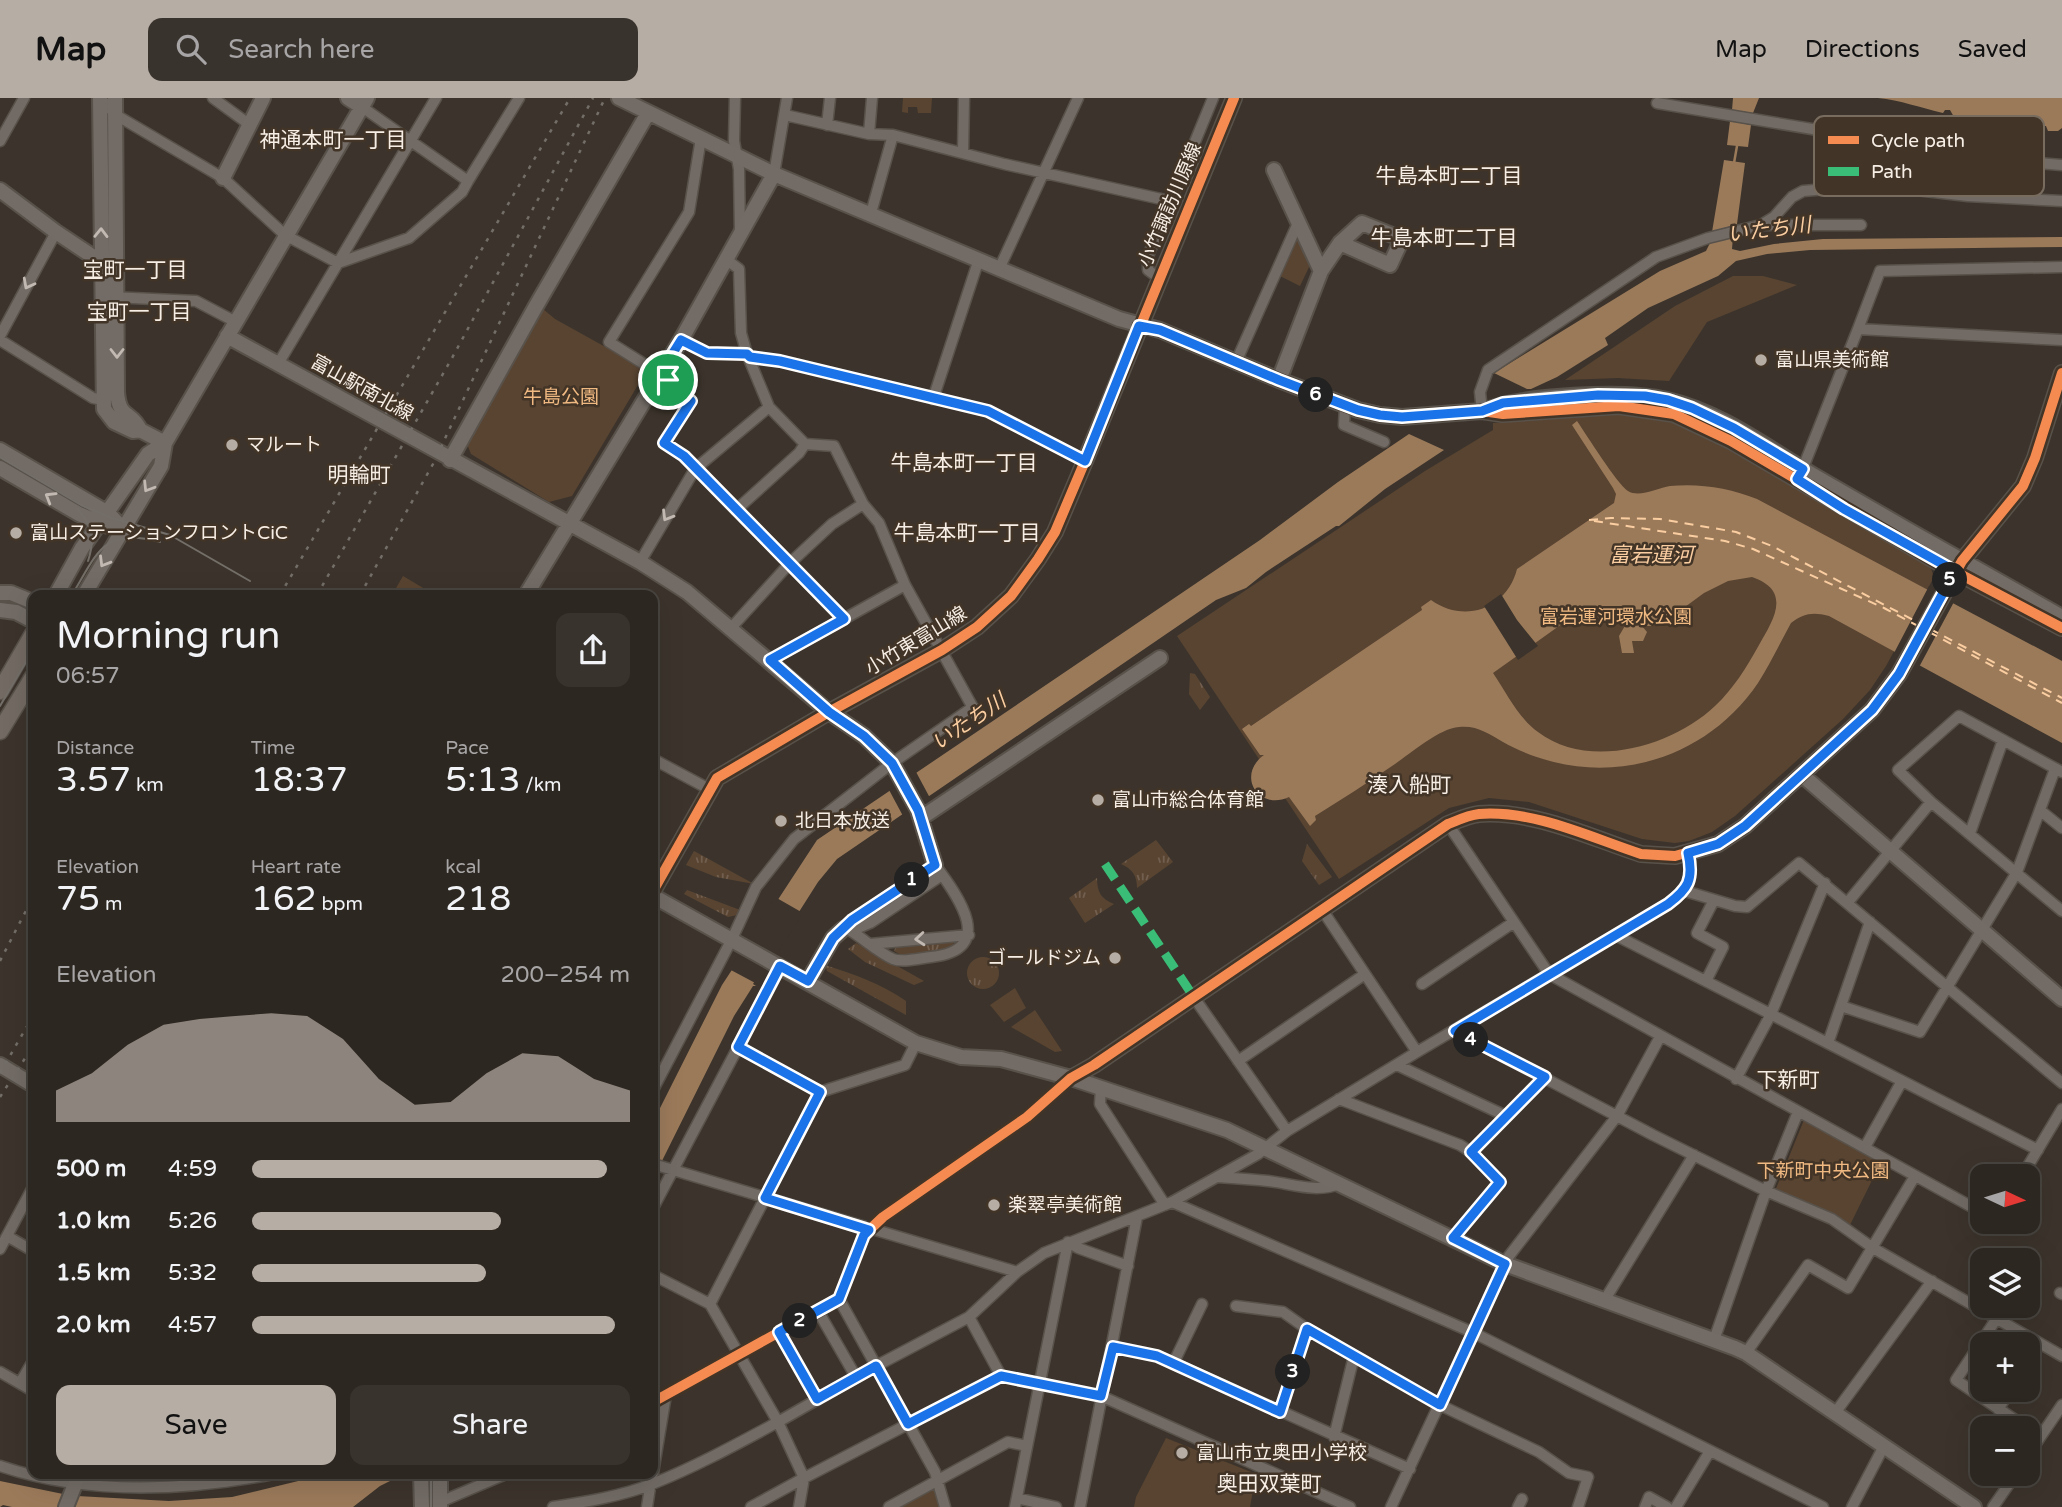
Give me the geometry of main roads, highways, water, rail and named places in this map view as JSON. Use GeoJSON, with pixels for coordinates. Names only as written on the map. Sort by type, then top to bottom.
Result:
{"type":"FeatureCollection","features":[{"type":"Feature","properties":{"kind":"main road"},"geometry":{"type":"LineString","coordinates":[[0,691],[28,643]]}},
{"type":"Feature","properties":{"kind":"main road"},"geometry":{"type":"LineString","coordinates":[[0,731],[28,685]]}},
{"type":"Feature","properties":{"kind":"water"},"geometry":{"type":"Polygon","coordinates":[[[1733,98],[1759,98],[1753,113],[1732,110],[1733,98]]]}},
{"type":"Feature","properties":{"kind":"water"},"geometry":{"type":"Polygon","coordinates":[[[1878,98],[2062,98],[2062,128],[2048,131],[2044,126],[2044,116],[1953,116],[1950,110],[1943,113],[1878,98]]]}},
{"type":"Feature","properties":{"kind":"water"},"geometry":{"type":"Polygon","coordinates":[[[1730,121],[1751,125],[1748,147],[1727,145],[1730,121]]]}},
{"type":"Feature","properties":{"kind":"water","name":"いたち川"},"geometry":{"type":"Polygon","coordinates":[[[1724,160],[1745,163],[1737,224],[1712,232],[1724,160]]]}},
{"type":"Feature","properties":{"kind":"water","name":"いたち川"},"geometry":{"type":"Polygon","coordinates":[[[1733,236],[1732,249],[1740,251],[1823,239],[2062,237],[2062,247],[1810,250],[1767,254],[1736,261],[1718,276],[1648,308],[1605,338],[1608,345],[1557,377],[1531,389],[1494,373],[1660,271],[1706,251],[1710,243],[1733,236]]]}},
{"type":"Feature","properties":{"kind":"water","name":"富岩運河"},"geometry":{"type":"Polygon","coordinates":[[[1577,421],[1609,469],[1623,487],[1632,493],[1670,486],[1703,486],[1725,489],[1757,499],[2062,661],[2062,743],[1829,616],[1813,614],[1800,617],[1791,623],[1758,683],[1738,708],[1690,745],[1662,757],[1634,765],[1604,768],[1573,766],[1528,754],[1477,729],[1459,727],[1451,728],[1426,742],[1315,816],[1316,820],[1310,826],[1289,797],[1278,800],[1260,795],[1251,781],[1256,763],[1264,755],[1260,755],[1242,729],[1249,724],[1251,726],[1422,610],[1421,607],[1431,600],[1457,611],[1470,611],[1494,603],[1512,583],[1517,569],[1614,503],[1616,494],[1613,488],[1572,425],[1577,421]],[[1752,577],[1728,581],[1704,593],[1659,626],[1642,626],[1647,632],[1643,641],[1632,641],[1634,653],[1622,653],[1619,636],[1626,624],[1621,615],[1604,612],[1593,615],[1587,606],[1493,673],[1531,727],[1559,744],[1581,750],[1605,751],[1630,749],[1654,742],[1697,720],[1722,699],[1739,677],[1774,616],[1776,598],[1765,583],[1752,577]]]}},
{"type":"Feature","properties":{"kind":"water"},"geometry":{"type":"Polygon","coordinates":[[[1409,434],[1444,450],[1385,489],[1339,526],[1266,572],[1246,588],[1216,600],[837,859],[818,882],[753,984],[756,986],[753,986],[734,1016],[658,1169],[658,1112],[722,985],[817,840],[1260,540],[1409,434]]]}},
{"type":"Feature","properties":{"kind":"water"},"geometry":{"type":"Polygon","coordinates":[[[306,1479],[394,1479],[380,1486],[353,1507],[74,1507],[77,1496],[169,1501],[232,1497],[306,1479]]]}},
{"type":"Feature","properties":{"kind":"water"},"geometry":{"type":"Polygon","coordinates":[[[0,1481],[63,1494],[59,1507],[0,1507],[0,1481]]]}},
{"type":"Feature","properties":{"kind":"waterway"},"geometry":{"type":"LineString","coordinates":[[1734,163],[1737,146]]}},
{"type":"Feature","properties":{"kind":"tram line"},"geometry":{"type":"LineString","coordinates":[[0,457],[81,505],[112,518],[170,535],[250,581]]}},
{"type":"Feature","properties":{"kind":"tram line"},"geometry":{"type":"LineString","coordinates":[[78,509],[91,534],[88,561]]}},
{"type":"Feature","properties":{"kind":"tram line"},"geometry":{"type":"LineString","coordinates":[[75,590],[96,555],[114,541],[141,538],[160,542]]}},
{"type":"Feature","properties":{"kind":"tram line"},"geometry":{"type":"LineString","coordinates":[[0,706],[28,658]]}},
{"type":"Feature","properties":{"kind":"tram line"},"geometry":{"type":"LineString","coordinates":[[431,1479],[431,1507]]}},
{"type":"Feature","properties":{"kind":"railway"},"geometry":{"type":"LineString","coordinates":[[283,590],[570,98]]}},
{"type":"Feature","properties":{"kind":"railway"},"geometry":{"type":"LineString","coordinates":[[320,590],[452,358],[593,98]]}},
{"type":"Feature","properties":{"kind":"railway"},"geometry":{"type":"LineString","coordinates":[[363,590],[433,464],[605,98]]}},
{"type":"Feature","properties":{"kind":"railway"},"geometry":{"type":"LineString","coordinates":[[0,961],[28,907]]}},
{"type":"Feature","properties":{"kind":"railway"},"geometry":{"type":"LineString","coordinates":[[0,1073],[28,1025]]}},
{"type":"Feature","properties":{"kind":"railway"},"geometry":{"type":"LineString","coordinates":[[0,1097],[28,1054]]}},
{"type":"Feature","properties":{"kind":"place","name":"富山県美術館"},"geometry":{"type":"Point","coordinates":[1761,360]}},
{"type":"Feature","properties":{"kind":"place","name":"マルート"},"geometry":{"type":"Point","coordinates":[232,445]}},
{"type":"Feature","properties":{"kind":"place","name":"富山ステーションフロントCiC"},"geometry":{"type":"Point","coordinates":[16,533]}},
{"type":"Feature","properties":{"kind":"place","name":"富山市総合体育館"},"geometry":{"type":"Point","coordinates":[1098,800]}},
{"type":"Feature","properties":{"kind":"place","name":"北日本放送"},"geometry":{"type":"Point","coordinates":[781,821]}},
{"type":"Feature","properties":{"kind":"place","name":"ゴールドジム"},"geometry":{"type":"Point","coordinates":[1115,958]}},
{"type":"Feature","properties":{"kind":"place","name":"楽翠亭美術館"},"geometry":{"type":"Point","coordinates":[994,1205]}},
{"type":"Feature","properties":{"kind":"place","name":"富山市立奥田小学校"},"geometry":{"type":"Point","coordinates":[1182,1453]}},
{"type":"Feature","properties":{"kind":"district","name":"神通本町一丁目"},"geometry":{"type":"Point","coordinates":[333,140]}},
{"type":"Feature","properties":{"kind":"district","name":"牛島本町二丁目"},"geometry":{"type":"Point","coordinates":[1449,176]}},
{"type":"Feature","properties":{"kind":"district","name":"牛島本町二丁目"},"geometry":{"type":"Point","coordinates":[1444,238]}},
{"type":"Feature","properties":{"kind":"district","name":"宝町一丁目"},"geometry":{"type":"Point","coordinates":[135,270]}},
{"type":"Feature","properties":{"kind":"district","name":"宝町一丁目"},"geometry":{"type":"Point","coordinates":[139,312]}},
{"type":"Feature","properties":{"kind":"district","name":"牛島本町一丁目"},"geometry":{"type":"Point","coordinates":[964,463]}},
{"type":"Feature","properties":{"kind":"district","name":"明輪町"},"geometry":{"type":"Point","coordinates":[359,475]}},
{"type":"Feature","properties":{"kind":"district","name":"牛島本町一丁目"},"geometry":{"type":"Point","coordinates":[967,533]}},
{"type":"Feature","properties":{"kind":"district","name":"湊入船町"},"geometry":{"type":"Point","coordinates":[1409,785]}},
{"type":"Feature","properties":{"kind":"district","name":"下新町"},"geometry":{"type":"Point","coordinates":[1788,1080]}},
{"type":"Feature","properties":{"kind":"district","name":"奥田双葉町"},"geometry":{"type":"Point","coordinates":[1269,1484]}},
{"type":"Feature","properties":{"kind":"park label","name":"牛島公園"},"geometry":{"type":"Point","coordinates":[561,397]}},
{"type":"Feature","properties":{"kind":"park label","name":"富岩運河環水公園"},"geometry":{"type":"Point","coordinates":[1616,617]}},
{"type":"Feature","properties":{"kind":"park label","name":"下新町中央公園"},"geometry":{"type":"Point","coordinates":[1823,1171]}}]}
